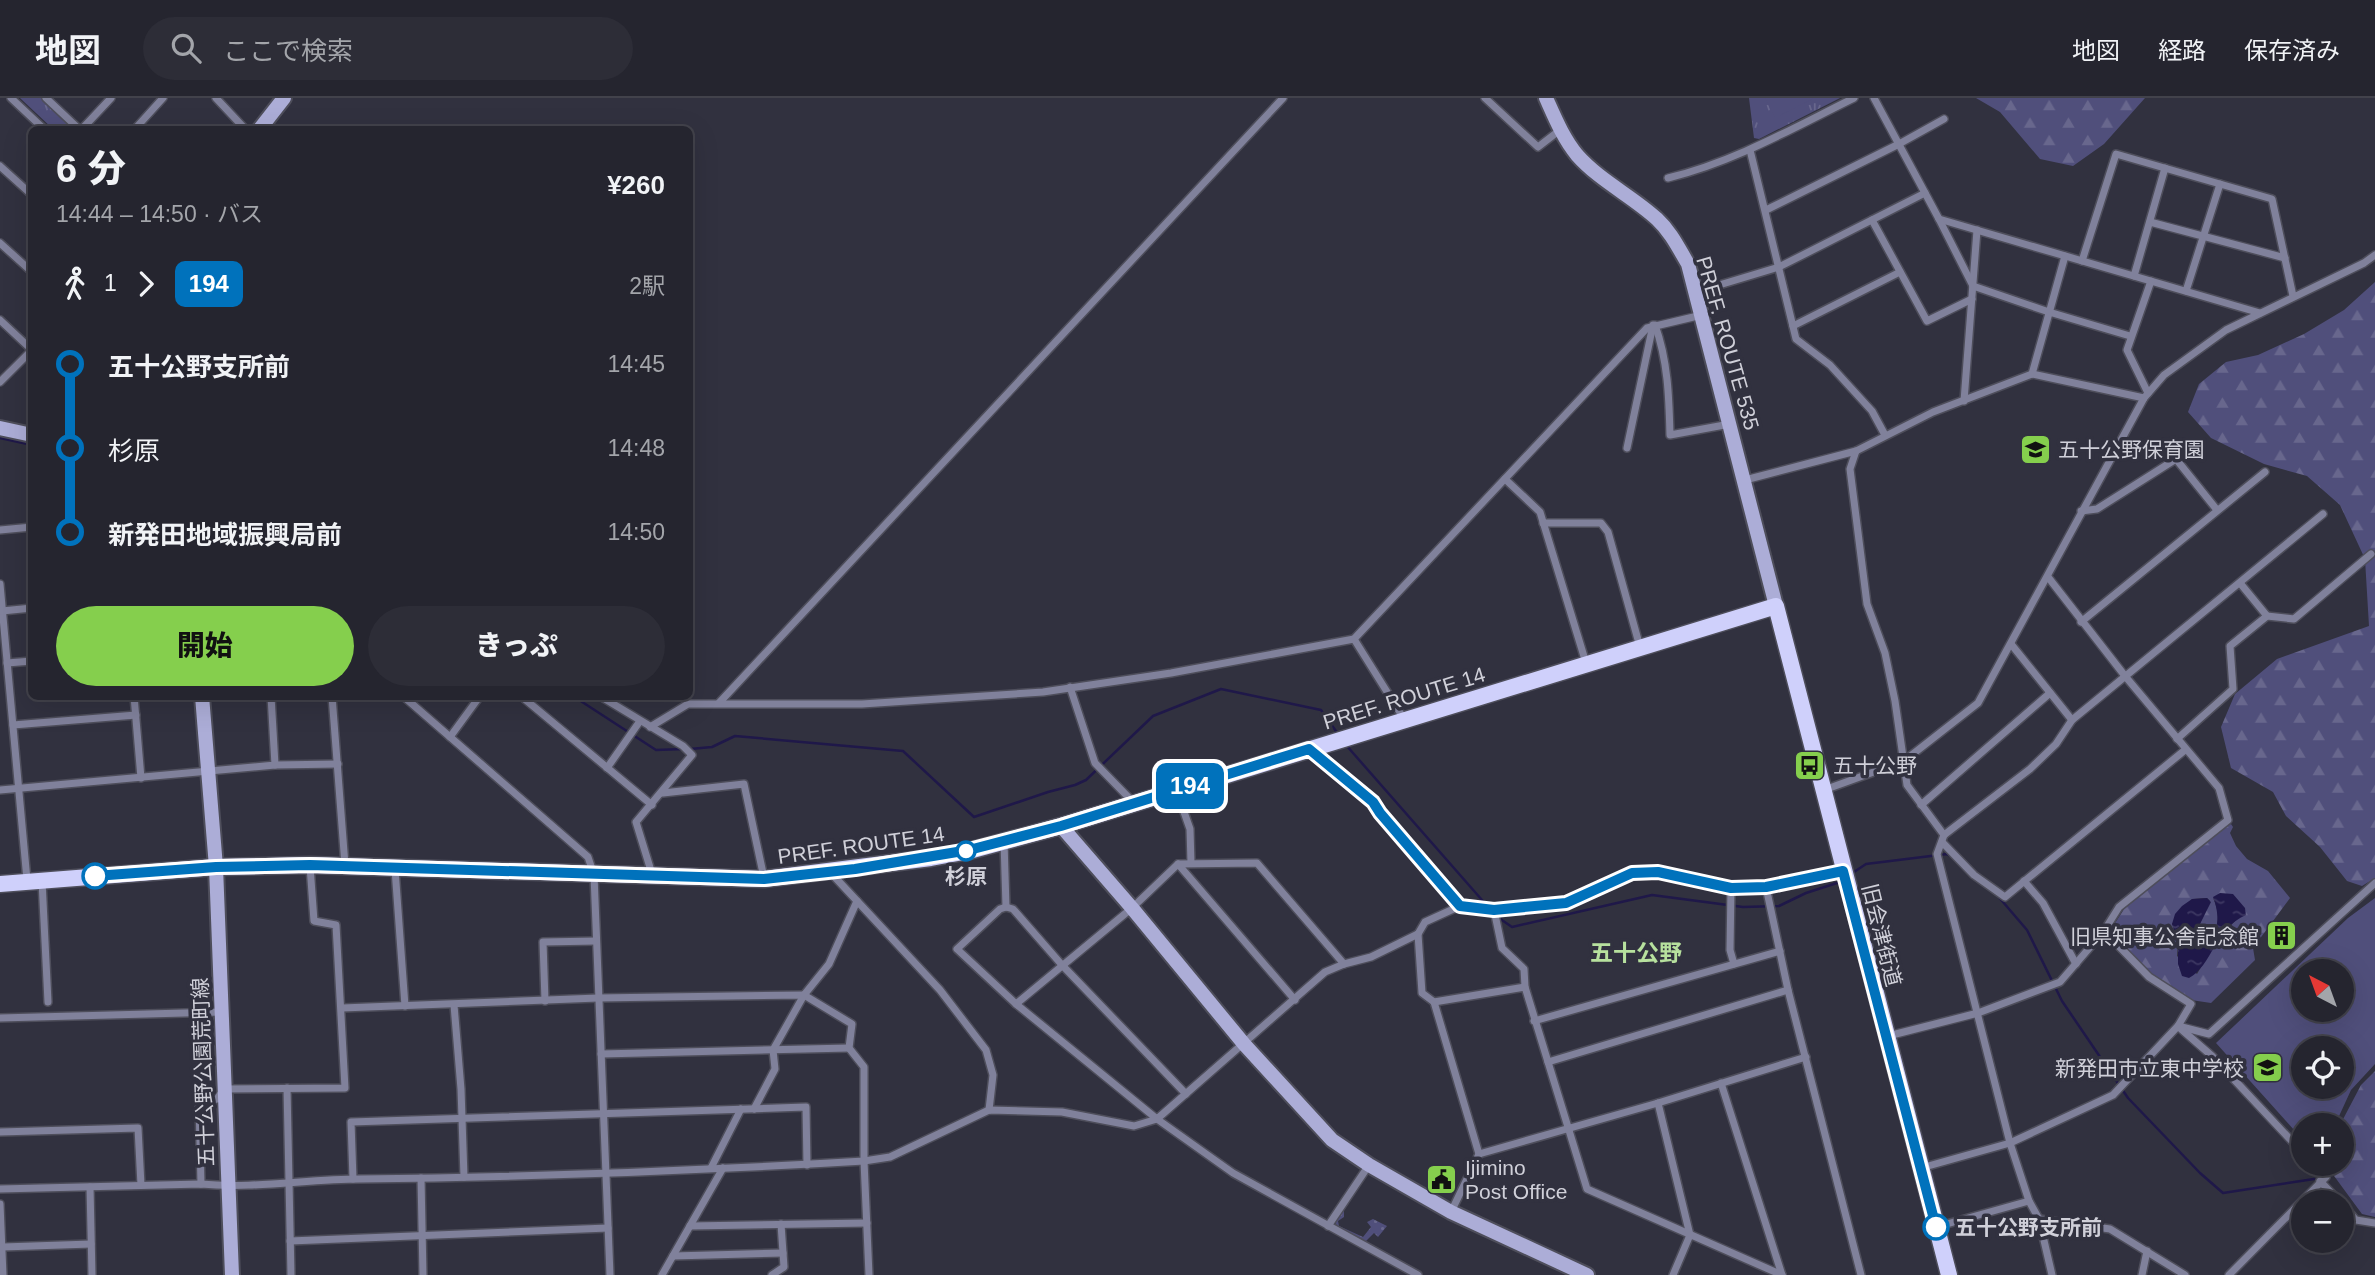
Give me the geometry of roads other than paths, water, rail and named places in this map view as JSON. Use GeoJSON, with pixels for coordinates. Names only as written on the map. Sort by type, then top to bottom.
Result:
{"type":"FeatureCollection","features":[{"type":"Feature","properties":{"kind":"main road","name":"PREF. ROUTE 14"},"geometry":{"type":"LineString","coordinates":[[0,884],[216,867],[310,865],[764,879],[931,858],[1061,826],[1776,606]]}},
{"type":"Feature","properties":{"kind":"main road","name":"旧会津街道"},"geometry":{"type":"LineString","coordinates":[[1776,606],[1949,1275]]}},
{"type":"Feature","properties":{"kind":"street"},"geometry":{"type":"LineString","coordinates":[[12,98],[41,126]]}},
{"type":"Feature","properties":{"kind":"street"},"geometry":{"type":"LineString","coordinates":[[46,98],[76,126]]}},
{"type":"Feature","properties":{"kind":"street"},"geometry":{"type":"LineString","coordinates":[[84,126],[111,98]]}},
{"type":"Feature","properties":{"kind":"street"},"geometry":{"type":"LineString","coordinates":[[138,126],[163,98]]}},
{"type":"Feature","properties":{"kind":"street"},"geometry":{"type":"LineString","coordinates":[[216,98],[242,126]]}},
{"type":"Feature","properties":{"kind":"street"},"geometry":{"type":"LineString","coordinates":[[262,126],[284,98]]}},
{"type":"Feature","properties":{"kind":"street"},"geometry":{"type":"LineString","coordinates":[[719,703],[1283,98]]}},
{"type":"Feature","properties":{"kind":"street"},"geometry":{"type":"LineString","coordinates":[[1485,98],[1538,147],[1560,130]]}},
{"type":"Feature","properties":{"kind":"street","name":"PREF. ROUTE 535"},"geometry":{"type":"LineString","coordinates":[[1546,98],[1560,130],[1584,162],[1657,219],[1670,234],[1688,264],[1776,606]]}},
{"type":"Feature","properties":{"kind":"street"},"geometry":{"type":"LineString","coordinates":[[1668,178],[1700,170],[1750,150],[1854,98]]}},
{"type":"Feature","properties":{"kind":"street"},"geometry":{"type":"LineString","coordinates":[[1874,98],[1973,286],[2130,336]]}},
{"type":"Feature","properties":{"kind":"street"},"geometry":{"type":"LineString","coordinates":[[1766,210],[1944,120]]}},
{"type":"Feature","properties":{"kind":"street"},"geometry":{"type":"LineString","coordinates":[[1750,150],[1796,340],[1830,365],[1872,411],[1885,435]]}},
{"type":"Feature","properties":{"kind":"street"},"geometry":{"type":"LineString","coordinates":[[2082,261],[2116,154],[2272,199],[2293,296]]}},
{"type":"Feature","properties":{"kind":"street"},"geometry":{"type":"LineString","coordinates":[[0,166],[28,191]]}},
{"type":"Feature","properties":{"kind":"street"},"geometry":{"type":"LineString","coordinates":[[2134,276],[2165,168]]}},
{"type":"Feature","properties":{"kind":"street"},"geometry":{"type":"LineString","coordinates":[[2186,291],[2220,184]]}},
{"type":"Feature","properties":{"kind":"street"},"geometry":{"type":"LineString","coordinates":[[1696,292],[1779,267],[1925,193]]}},
{"type":"Feature","properties":{"kind":"street"},"geometry":{"type":"LineString","coordinates":[[1939,219],[2261,313]]}},
{"type":"Feature","properties":{"kind":"street"},"geometry":{"type":"LineString","coordinates":[[1872,220],[1927,321],[1972,299]]}},
{"type":"Feature","properties":{"kind":"street"},"geometry":{"type":"LineString","coordinates":[[2150,222],[2285,258]]}},
{"type":"Feature","properties":{"kind":"street"},"geometry":{"type":"LineString","coordinates":[[1964,401],[1977,230]]}},
{"type":"Feature","properties":{"kind":"street"},"geometry":{"type":"LineString","coordinates":[[0,243],[28,268]]}},
{"type":"Feature","properties":{"kind":"street"},"geometry":{"type":"LineString","coordinates":[[1823,790],[1904,761],[1978,703],[2048,577],[2081,510],[2146,396],[2164,376],[2226,330],[2364,263],[2375,255]]}},
{"type":"Feature","properties":{"kind":"street"},"geometry":{"type":"LineString","coordinates":[[2032,373],[2065,256]]}},
{"type":"Feature","properties":{"kind":"street"},"geometry":{"type":"LineString","coordinates":[[1793,326],[1899,272]]}},
{"type":"Feature","properties":{"kind":"street"},"geometry":{"type":"LineString","coordinates":[[2146,396],[2127,350],[2151,281]]}},
{"type":"Feature","properties":{"kind":"street"},"geometry":{"type":"LineString","coordinates":[[650,727],[688,704],[862,704],[1043,692],[1171,673],[1354,639],[1647,328],[1702,315]]}},
{"type":"Feature","properties":{"kind":"street"},"geometry":{"type":"LineString","coordinates":[[0,320],[28,346]]}},
{"type":"Feature","properties":{"kind":"street"},"geometry":{"type":"LineString","coordinates":[[1654,325],[1662,343],[1669,387],[1670,435],[1730,424]]}},
{"type":"Feature","properties":{"kind":"street"},"geometry":{"type":"LineString","coordinates":[[1627,448],[1654,325]]}},
{"type":"Feature","properties":{"kind":"street"},"geometry":{"type":"LineString","coordinates":[[0,382],[28,354]]}},
{"type":"Feature","properties":{"kind":"street"},"geometry":{"type":"LineString","coordinates":[[1745,480],[1856,451],[1933,412],[2032,373],[2146,396]]}},
{"type":"Feature","properties":{"kind":"street"},"geometry":{"type":"LineString","coordinates":[[0,428],[28,434]]}},
{"type":"Feature","properties":{"kind":"street"},"geometry":{"type":"LineString","coordinates":[[1856,451],[1850,469],[1867,604],[1885,653],[1907,785],[1942,839],[1974,875],[2005,897],[2185,750]]}},
{"type":"Feature","properties":{"kind":"street"},"geometry":{"type":"LineString","coordinates":[[2081,510],[2097,509],[2176,458],[2217,510]]}},
{"type":"Feature","properties":{"kind":"street"},"geometry":{"type":"LineString","coordinates":[[2081,622],[2265,472]]}},
{"type":"Feature","properties":{"kind":"street"},"geometry":{"type":"LineString","coordinates":[[1505,479],[1540,512],[1586,663]]}},
{"type":"Feature","properties":{"kind":"street"},"geometry":{"type":"LineString","coordinates":[[2052,1275],[2039,1219],[2029,1201],[2010,1143],[1937,855],[1942,839],[2030,769],[2056,744],[2072,720],[2323,514]]}},
{"type":"Feature","properties":{"kind":"street"},"geometry":{"type":"LineString","coordinates":[[1543,523],[1601,523],[1608,532],[1640,647]]}},
{"type":"Feature","properties":{"kind":"street"},"geometry":{"type":"LineString","coordinates":[[0,530],[28,527]]}},
{"type":"Feature","properties":{"kind":"street"},"geometry":{"type":"LineString","coordinates":[[2240,583],[2267,616],[2294,619],[2371,554]]}},
{"type":"Feature","properties":{"kind":"street"},"geometry":{"type":"LineString","coordinates":[[1886,1037],[1978,1013],[2060,982],[2105,931],[2119,908],[2228,820],[2219,788],[2081,622],[2048,577]]}},
{"type":"Feature","properties":{"kind":"street"},"geometry":{"type":"LineString","coordinates":[[0,584],[18,789],[34,880],[48,1002]]}},
{"type":"Feature","properties":{"kind":"street"},"geometry":{"type":"LineString","coordinates":[[2,611],[28,608]]}},
{"type":"Feature","properties":{"kind":"street"},"geometry":{"type":"LineString","coordinates":[[2177,739],[2233,689],[2230,646],[2267,616]]}},
{"type":"Feature","properties":{"kind":"street"},"geometry":{"type":"LineString","coordinates":[[1354,639],[1404,719]]}},
{"type":"Feature","properties":{"kind":"street"},"geometry":{"type":"LineString","coordinates":[[2011,644],[2072,720]]}},
{"type":"Feature","properties":{"kind":"street"},"geometry":{"type":"LineString","coordinates":[[7,663],[28,661]]}},
{"type":"Feature","properties":{"kind":"street"},"geometry":{"type":"LineString","coordinates":[[1070,687],[1095,763],[1133,803]]}},
{"type":"Feature","properties":{"kind":"street"},"geometry":{"type":"LineString","coordinates":[[1920,805],[2050,693]]}},
{"type":"Feature","properties":{"kind":"street"},"geometry":{"type":"LineString","coordinates":[[134,700],[141,778]]}},
{"type":"Feature","properties":{"kind":"street","name":"五十公野公園荒町線"},"geometry":{"type":"LineString","coordinates":[[202,700],[216,867],[232,1275]]}},
{"type":"Feature","properties":{"kind":"street"},"geometry":{"type":"LineString","coordinates":[[271,700],[275,765]]}},
{"type":"Feature","properties":{"kind":"street"},"geometry":{"type":"LineString","coordinates":[[332,700],[345,865]]}},
{"type":"Feature","properties":{"kind":"street"},"geometry":{"type":"LineString","coordinates":[[408,700],[589,857],[594,875],[610,1275]]}},
{"type":"Feature","properties":{"kind":"street"},"geometry":{"type":"LineString","coordinates":[[450,737],[477,700]]}},
{"type":"Feature","properties":{"kind":"street"},"geometry":{"type":"LineString","coordinates":[[526,700],[652,805]]}},
{"type":"Feature","properties":{"kind":"street"},"geometry":{"type":"LineString","coordinates":[[606,700],[683,746],[692,755],[663,793],[636,822],[653,877]]}},
{"type":"Feature","properties":{"kind":"street"},"geometry":{"type":"LineString","coordinates":[[684,700],[688,704]]}},
{"type":"Feature","properties":{"kind":"street"},"geometry":{"type":"LineString","coordinates":[[0,705],[11,704]]}},
{"type":"Feature","properties":{"kind":"street"},"geometry":{"type":"LineString","coordinates":[[13,725],[136,715]]}},
{"type":"Feature","properties":{"kind":"street"},"geometry":{"type":"LineString","coordinates":[[607,768],[640,721]]}},
{"type":"Feature","properties":{"kind":"street"},"geometry":{"type":"LineString","coordinates":[[1309,749],[1373,802],[1460,906]]}},
{"type":"Feature","properties":{"kind":"street"},"geometry":{"type":"LineString","coordinates":[[0,790],[275,765],[338,764]]}},
{"type":"Feature","properties":{"kind":"street"},"geometry":{"type":"LineString","coordinates":[[663,793],[744,784],[764,879]]}},
{"type":"Feature","properties":{"kind":"street"},"geometry":{"type":"LineString","coordinates":[[1177,790],[1190,829],[1191,863]]}},
{"type":"Feature","properties":{"kind":"street"},"geometry":{"type":"LineString","coordinates":[[1061,826],[1244,1044],[1332,1140],[1369,1165],[1451,1212],[1587,1275]]}},
{"type":"Feature","properties":{"kind":"street"},"geometry":{"type":"LineString","coordinates":[[1004,840],[1006,907]]}},
{"type":"Feature","properties":{"kind":"street"},"geometry":{"type":"LineString","coordinates":[[1016,1004],[1132,908],[1178,864],[1257,863],[1344,964]]}},
{"type":"Feature","properties":{"kind":"street"},"geometry":{"type":"LineString","coordinates":[[1178,864],[1295,1000]]}},
{"type":"Feature","properties":{"kind":"street"},"geometry":{"type":"LineString","coordinates":[[201,1184],[199,1103],[218,1099],[224,1088],[345,1088],[336,925],[314,921],[310,865]]}},
{"type":"Feature","properties":{"kind":"street"},"geometry":{"type":"LineString","coordinates":[[395,869],[405,1006]]}},
{"type":"Feature","properties":{"kind":"street"},"geometry":{"type":"LineString","coordinates":[[829,871],[940,990],[986,1050],[993,1075],[989,1110]]}},
{"type":"Feature","properties":{"kind":"street"},"geometry":{"type":"LineString","coordinates":[[0,1189],[201,1184],[228,1186],[864,1161],[890,1157],[989,1110],[1062,1112],[1134,1126],[1157,1119],[1325,972],[1371,957],[1418,934],[1425,922],[1460,906],[1494,910],[1566,903],[1632,873],[1658,872],[1731,888],[1766,887],[1843,871]]}},
{"type":"Feature","properties":{"kind":"street"},"geometry":{"type":"LineString","coordinates":[[2024,881],[2043,903],[2076,964]]}},
{"type":"Feature","properties":{"kind":"street"},"geometry":{"type":"LineString","coordinates":[[2178,1026],[2209,1034],[2375,883]]}},
{"type":"Feature","properties":{"kind":"street"},"geometry":{"type":"LineString","coordinates":[[1766,887],[1788,990],[1861,1275]]}},
{"type":"Feature","properties":{"kind":"street"},"geometry":{"type":"LineString","coordinates":[[1731,888],[1730,950],[1734,964]]}},
{"type":"Feature","properties":{"kind":"street"},"geometry":{"type":"LineString","coordinates":[[754,1109],[775,1069],[773,1050],[804,995],[829,964],[857,901]]}},
{"type":"Feature","properties":{"kind":"street"},"geometry":{"type":"LineString","coordinates":[[1186,1094],[1062,965],[1013,909],[1000,909],[957,949],[1016,1004],[1157,1119],[1233,1173],[1418,1275]]}},
{"type":"Feature","properties":{"kind":"street"},"geometry":{"type":"LineString","coordinates":[[1494,910],[1502,948],[1524,969],[1525,987],[1534,1021],[1587,1189],[1782,1275]]}},
{"type":"Feature","properties":{"kind":"street"},"geometry":{"type":"LineString","coordinates":[[1921,1168],[2010,1143],[2113,1096],[2178,1026],[2191,1004],[2148,976],[2105,931]]}},
{"type":"Feature","properties":{"kind":"street"},"geometry":{"type":"LineString","coordinates":[[1418,934],[1422,993],[1434,1002],[1479,1154],[1451,1212]]}},
{"type":"Feature","properties":{"kind":"street"},"geometry":{"type":"LineString","coordinates":[[545,1001],[543,942],[596,941]]}},
{"type":"Feature","properties":{"kind":"street"},"geometry":{"type":"LineString","coordinates":[[1534,1021],[1780,951]]}},
{"type":"Feature","properties":{"kind":"street"},"geometry":{"type":"LineString","coordinates":[[1434,1002],[1525,987]]}},
{"type":"Feature","properties":{"kind":"street"},"geometry":{"type":"LineString","coordinates":[[1548,1062],[1788,990]]}},
{"type":"Feature","properties":{"kind":"street"},"geometry":{"type":"LineString","coordinates":[[342,1008],[598,998],[804,995],[852,1024],[849,1048],[864,1067],[864,1161],[869,1275]]}},
{"type":"Feature","properties":{"kind":"street"},"geometry":{"type":"LineString","coordinates":[[454,1005],[464,1177]]}},
{"type":"Feature","properties":{"kind":"street"},"geometry":{"type":"LineString","coordinates":[[0,1018],[221,1012]]}},
{"type":"Feature","properties":{"kind":"street"},"geometry":{"type":"LineString","coordinates":[[2178,1026],[2212,1056],[2291,1140]]}},
{"type":"Feature","properties":{"kind":"street"},"geometry":{"type":"LineString","coordinates":[[601,1054],[849,1048]]}},
{"type":"Feature","properties":{"kind":"street"},"geometry":{"type":"LineString","coordinates":[[1479,1154],[1806,1057]]}},
{"type":"Feature","properties":{"kind":"street"},"geometry":{"type":"LineString","coordinates":[[1721,1083],[1782,1275]]}},
{"type":"Feature","properties":{"kind":"street"},"geometry":{"type":"LineString","coordinates":[[287,1088],[291,1275]]}},
{"type":"Feature","properties":{"kind":"street"},"geometry":{"type":"LineString","coordinates":[[1658,1103],[1690,1236],[1673,1275]]}},
{"type":"Feature","properties":{"kind":"street"},"geometry":{"type":"LineString","coordinates":[[353,1179],[351,1122],[462,1117],[806,1107],[807,1165]]}},
{"type":"Feature","properties":{"kind":"street"},"geometry":{"type":"LineString","coordinates":[[711,1168],[741,1109]]}},
{"type":"Feature","properties":{"kind":"street"},"geometry":{"type":"LineString","coordinates":[[0,1132],[138,1128],[141,1185]]}},
{"type":"Feature","properties":{"kind":"street"},"geometry":{"type":"LineString","coordinates":[[1328,1226],[1369,1165]]}},
{"type":"Feature","properties":{"kind":"street"},"geometry":{"type":"LineString","coordinates":[[662,1275],[723,1168]]}},
{"type":"Feature","properties":{"kind":"street"},"geometry":{"type":"LineString","coordinates":[[2229,1275],[2325,1176]]}},
{"type":"Feature","properties":{"kind":"street"},"geometry":{"type":"LineString","coordinates":[[421,1178],[423,1275]]}},
{"type":"Feature","properties":{"kind":"street"},"geometry":{"type":"LineString","coordinates":[[2320,1181],[2329,1190]]}},
{"type":"Feature","properties":{"kind":"street"},"geometry":{"type":"LineString","coordinates":[[90,1187],[92,1275]]}},
{"type":"Feature","properties":{"kind":"street"},"geometry":{"type":"LineString","coordinates":[[1936,1227],[2029,1201]]}},
{"type":"Feature","properties":{"kind":"street"},"geometry":{"type":"LineString","coordinates":[[0,1204],[4,1275]]}},
{"type":"Feature","properties":{"kind":"street"},"geometry":{"type":"LineString","coordinates":[[2354,1218],[2375,1223]]}},
{"type":"Feature","properties":{"kind":"street"},"geometry":{"type":"LineString","coordinates":[[2039,1219],[2110,1229],[2185,1275]]}},
{"type":"Feature","properties":{"kind":"street"},"geometry":{"type":"LineString","coordinates":[[690,1226],[867,1223]]}},
{"type":"Feature","properties":{"kind":"street"},"geometry":{"type":"LineString","coordinates":[[772,1275],[784,1267],[781,1224]]}},
{"type":"Feature","properties":{"kind":"street"},"geometry":{"type":"LineString","coordinates":[[290,1241],[608,1228]]}},
{"type":"Feature","properties":{"kind":"street"},"geometry":{"type":"LineString","coordinates":[[3,1247],[92,1244]]}},
{"type":"Feature","properties":{"kind":"street"},"geometry":{"type":"LineString","coordinates":[[2142,1275],[2147,1251]]}},
{"type":"Feature","properties":{"kind":"street"},"geometry":{"type":"LineString","coordinates":[[673,1256],[783,1253]]}},
{"type":"Feature","properties":{"kind":"water"},"geometry":{"type":"Polygon","coordinates":[[[2220,893],[2233,894],[2245,908],[2246,915],[2220,937],[2197,972],[2189,978],[2182,976],[2178,964],[2178,941],[2172,924],[2175,914],[2192,899],[2207,898],[2211,902],[2198,928],[2201,939],[2208,937],[2213,934],[2217,923],[2213,897],[2220,893]]]}},
{"type":"Feature","properties":{"kind":"waterway"},"geometry":{"type":"LineString","coordinates":[[0,438],[28,444]]}},
{"type":"Feature","properties":{"kind":"waterway"},"geometry":{"type":"LineString","coordinates":[[690,749],[712,747],[735,736],[903,751],[974,817],[1086,780],[1153,716],[1221,689],[1321,710],[1338,734]]}},
{"type":"Feature","properties":{"kind":"waterway"},"geometry":{"type":"LineString","coordinates":[[579,700],[656,750],[684,749]]}},
{"type":"Feature","properties":{"kind":"waterway"},"geometry":{"type":"LineString","coordinates":[[1346,745],[1489,908]]}},
{"type":"Feature","properties":{"kind":"waterway"},"geometry":{"type":"LineString","coordinates":[[1851,874],[1866,864],[1947,854],[1952,857]]}},
{"type":"Feature","properties":{"kind":"waterway"},"geometry":{"type":"LineString","coordinates":[[1496,916],[1512,927],[1652,895],[1743,907],[1779,906],[1806,893],[1840,882]]}},
{"type":"Feature","properties":{"kind":"waterway"},"geometry":{"type":"LineString","coordinates":[[1997,895],[2027,930],[2062,1001],[2128,1098],[2200,1173],[2223,1193],[2314,1179]]}},
{"type":"Feature","properties":{"kind":"place","name":"五十公野保育園"},"geometry":{"type":"Point","coordinates":[2035,449]}},
{"type":"Feature","properties":{"kind":"place","name":"五十公野"},"geometry":{"type":"Point","coordinates":[1810,765]}},
{"type":"Feature","properties":{"kind":"place","name":"杉原"},"geometry":{"type":"Point","coordinates":[966,851]}},
{"type":"Feature","properties":{"kind":"place","name":"旧県知事公舎記念館"},"geometry":{"type":"Point","coordinates":[2282,936]}},
{"type":"Feature","properties":{"kind":"place","name":"新発田市立東中学校"},"geometry":{"type":"Point","coordinates":[2267,1068]}},
{"type":"Feature","properties":{"kind":"place","name":"Ijimino Post Office"},"geometry":{"type":"Point","coordinates":[1442,1179]}},
{"type":"Feature","properties":{"kind":"place","name":"五十公野支所前"},"geometry":{"type":"Point","coordinates":[1936,1227]}},
{"type":"Feature","properties":{"kind":"district","name":"五十公野"},"geometry":{"type":"Point","coordinates":[1636,953]}}]}
